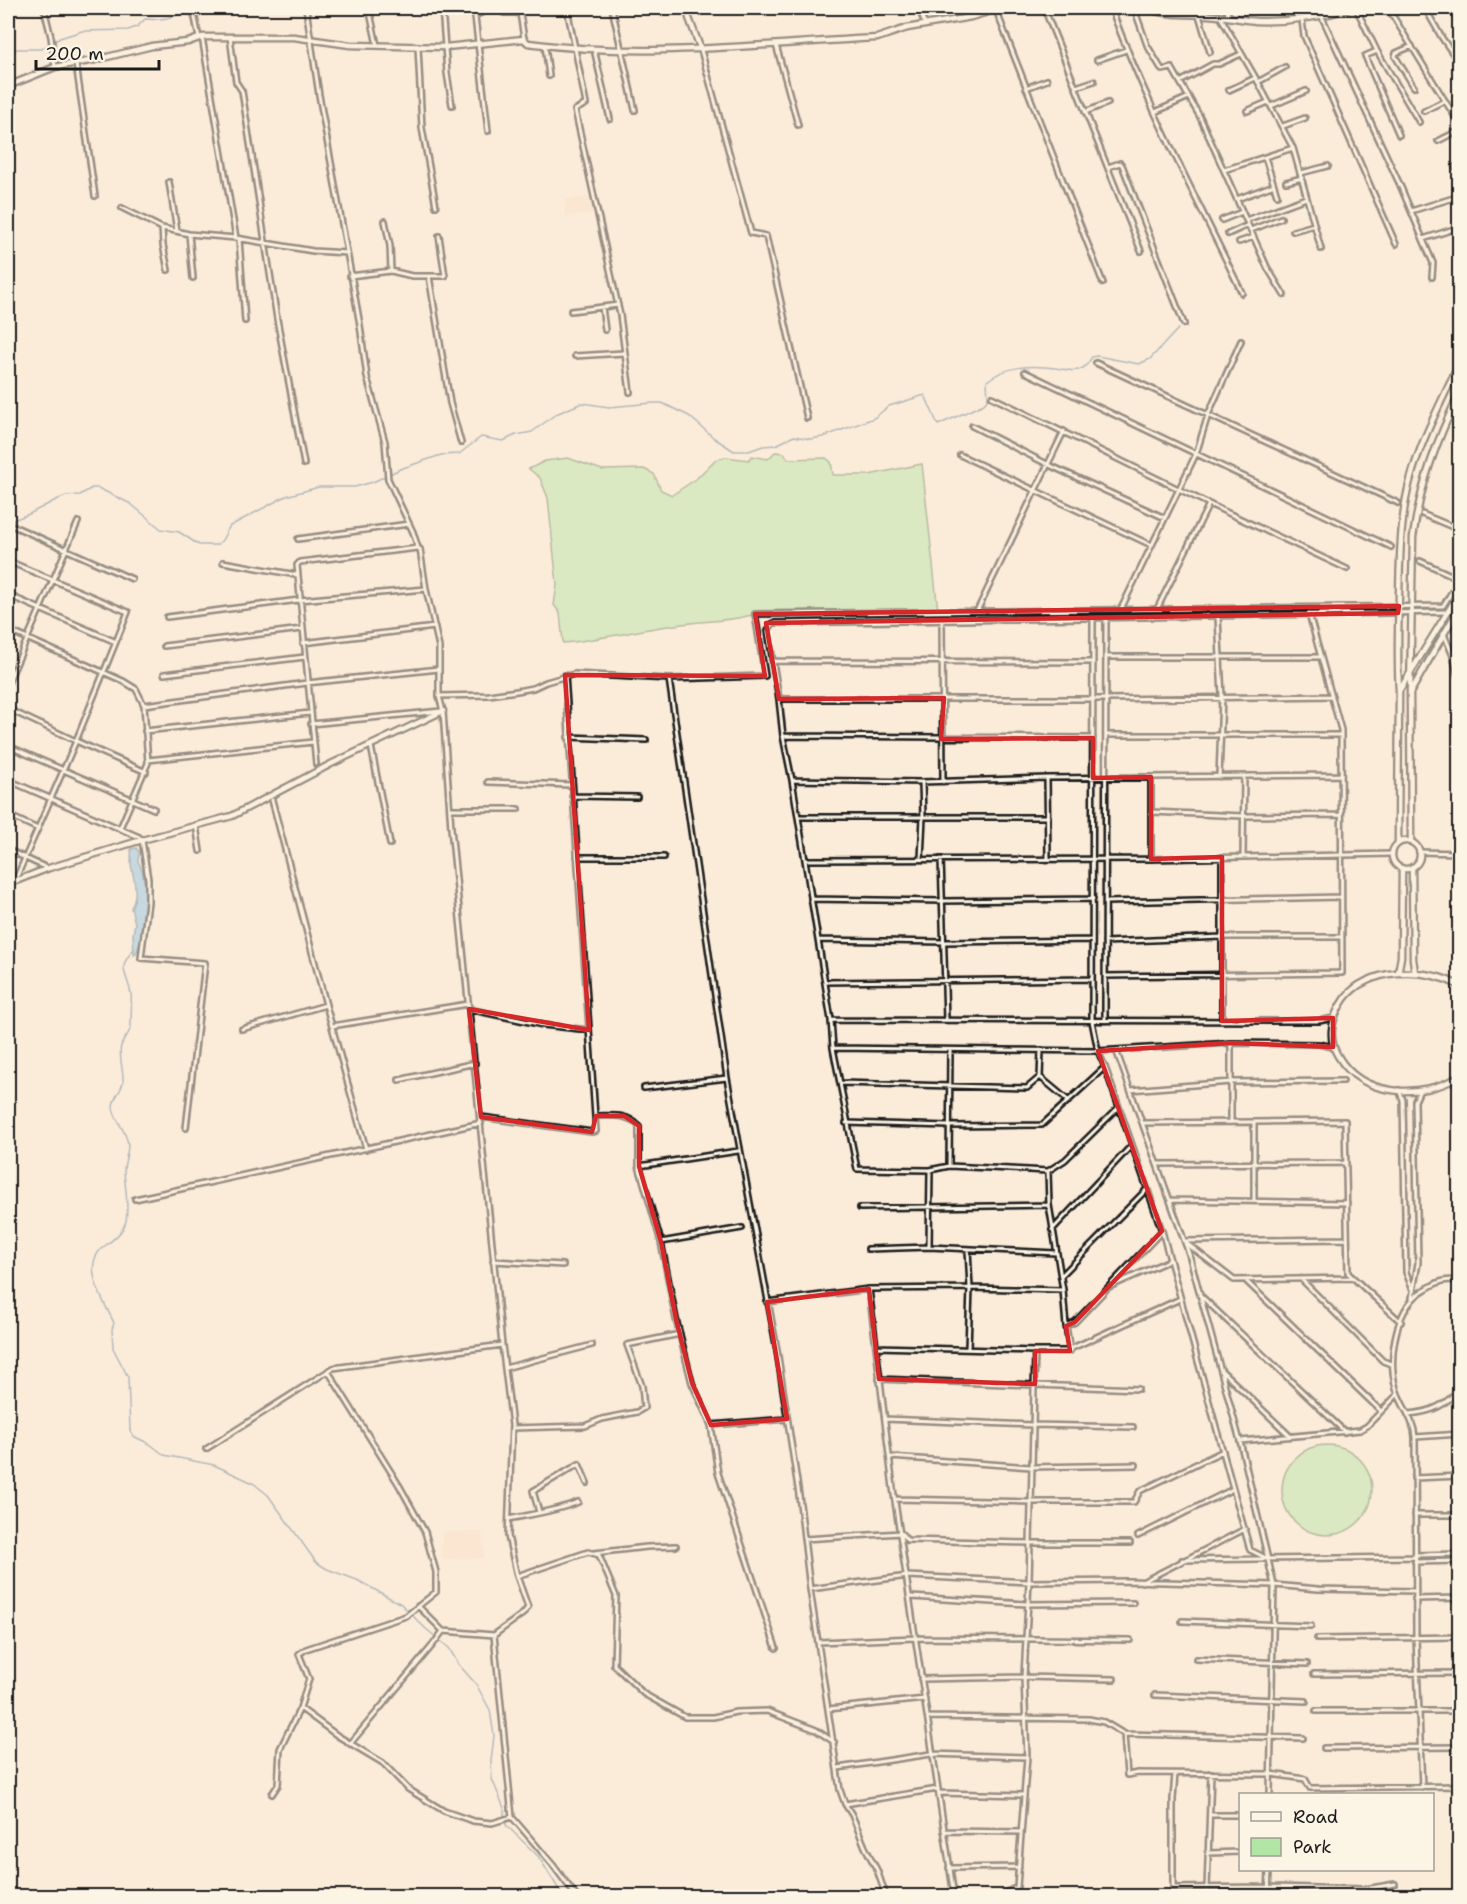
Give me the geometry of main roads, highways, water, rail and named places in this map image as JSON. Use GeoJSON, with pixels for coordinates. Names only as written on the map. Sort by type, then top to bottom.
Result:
{"type":"FeatureCollection","features":[{"type":"Feature","properties":{"kind":"water"},"geometry":{"type":"Polygon","coordinates":[[[136,848],[139,852],[138,861],[145,885],[145,904],[143,936],[134,955],[135,923],[131,908],[135,898],[135,889],[131,849],[136,848]]]}},
{"type":"Feature","properties":{"kind":"waterway"},"geometry":{"type":"LineString","coordinates":[[8,55],[17,49],[41,49],[60,38],[82,31],[128,30],[137,27],[145,19],[170,17],[193,8]]}},
{"type":"Feature","properties":{"kind":"waterway"},"geometry":{"type":"LineString","coordinates":[[8,522],[66,496],[80,495],[92,488],[98,488],[131,504],[161,529],[179,532],[199,545],[217,545],[222,541],[230,526],[286,496],[319,487],[355,487],[373,482],[400,469],[441,455],[459,454],[481,437],[503,441],[516,435],[532,432],[556,414],[582,403],[609,407],[662,403],[689,416],[714,438],[734,451],[749,451],[763,446],[776,445],[794,436],[811,439],[823,437],[874,418],[889,406],[925,395],[938,425],[984,404],[988,399],[987,381],[1003,372],[1020,367],[1077,370],[1085,367],[1092,357],[1097,356],[1139,364],[1150,359],[1178,329]]}},
{"type":"Feature","properties":{"kind":"waterway"},"geometry":{"type":"LineString","coordinates":[[134,949],[124,966],[131,994],[131,1026],[121,1046],[123,1082],[113,1107],[128,1145],[124,1171],[127,1215],[125,1225],[115,1238],[98,1253],[94,1262],[96,1283],[114,1323],[113,1348],[128,1377],[130,1430],[133,1436],[150,1444],[164,1455],[214,1465],[253,1483],[268,1495],[316,1562],[327,1569],[357,1580],[401,1604],[449,1648],[459,1665],[476,1684],[490,1710],[494,1736],[491,1761],[492,1779],[504,1808],[504,1821],[538,1856],[563,1896]]}}]}
